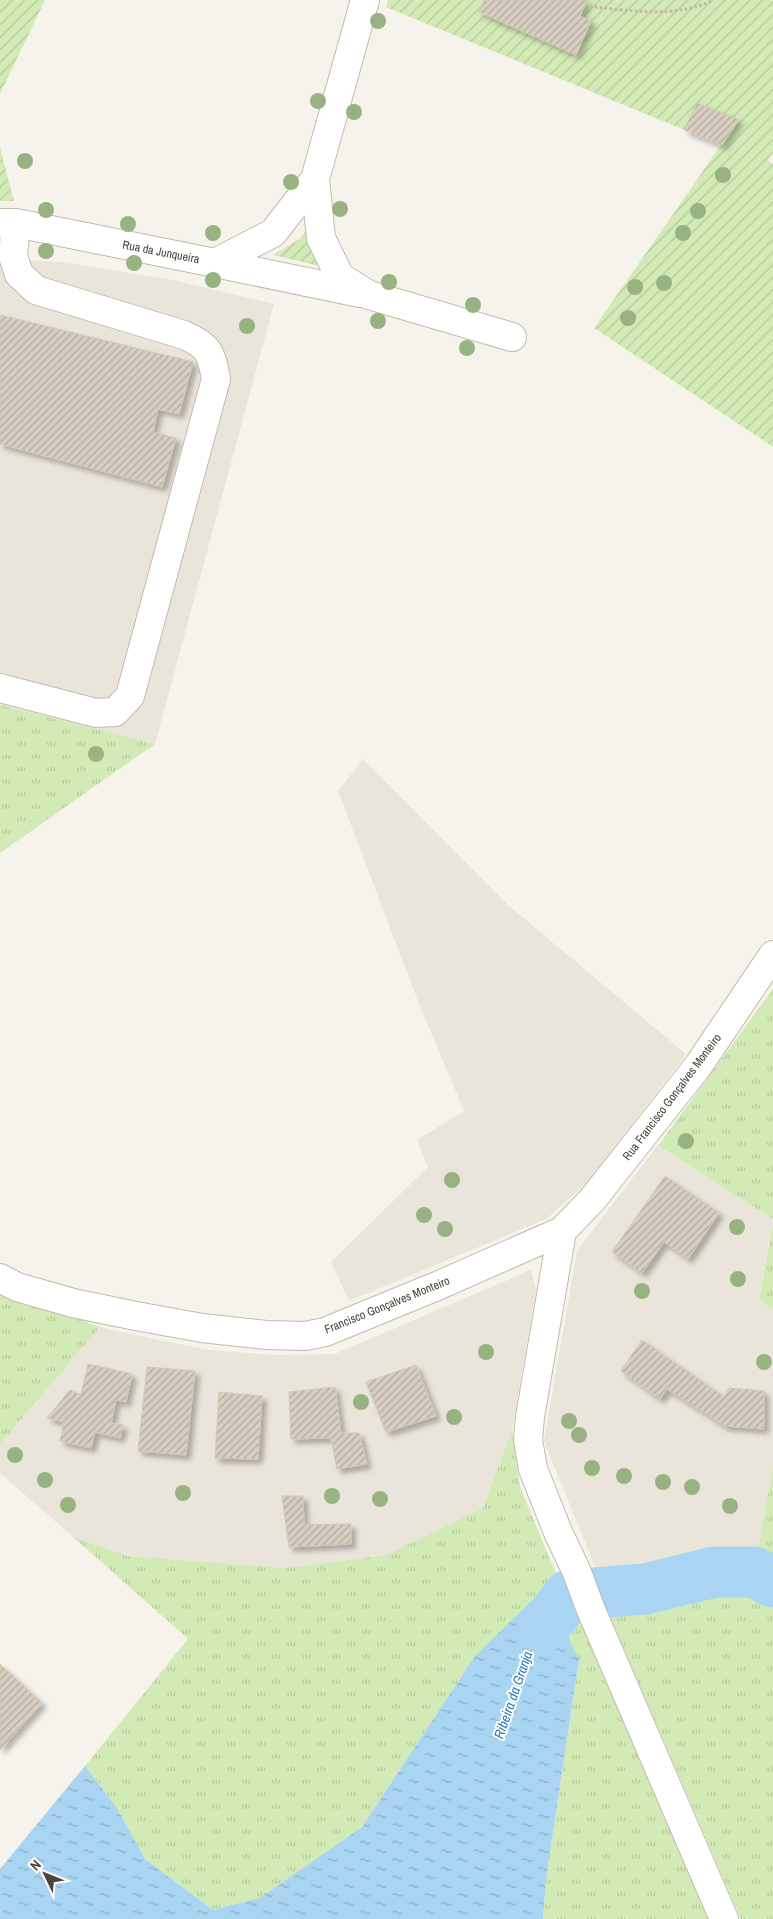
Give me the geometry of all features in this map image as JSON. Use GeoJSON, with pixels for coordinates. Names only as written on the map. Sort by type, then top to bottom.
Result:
{"type":"FeatureCollection","features":[{"type":"Feature","properties":{"kind":"street","name":"Rua da Junqueira"},"geometry":{"type":"LineString","coordinates":[[8,223],[215,263],[273,233],[314,179],[364,0]]}},
{"type":"Feature","properties":{"kind":"street"},"geometry":{"type":"LineString","coordinates":[[314,179],[321,238],[340,277],[369,295]]}},
{"type":"Feature","properties":{"kind":"street"},"geometry":{"type":"LineString","coordinates":[[0,688],[96,712],[115,712],[130,696],[216,378],[212,356],[200,342],[184,335],[36,290],[19,274],[13,256],[8,223]]}},
{"type":"Feature","properties":{"kind":"street"},"geometry":{"type":"LineString","coordinates":[[215,263],[369,295],[512,337]]}},
{"type":"Feature","properties":{"kind":"street","name":"Rua Francisco Gonçalves Monteiro"},"geometry":{"type":"LineString","coordinates":[[562,1231],[592,1200],[698,1066],[773,955]]}},
{"type":"Feature","properties":{"kind":"street"},"geometry":{"type":"LineString","coordinates":[[562,1231],[530,1417],[528,1440],[533,1469],[591,1610],[724,1919]]}},
{"type":"Feature","properties":{"kind":"street","name":"Francisco Gonçalves Monteiro"},"geometry":{"type":"LineString","coordinates":[[0,1278],[17,1288],[73,1303],[136,1316],[202,1328],[266,1335],[304,1336],[325,1332],[343,1325],[562,1231]]}},
{"type":"Feature","properties":{"kind":"path"},"geometry":{"type":"LineString","coordinates":[[595,7],[650,13],[702,6],[713,0]]}},
{"type":"Feature","properties":{"kind":"shaded area"},"geometry":{"type":"Polygon","coordinates":[[[0,259],[62,262],[173,280],[274,304],[155,744],[0,705],[0,259]]]}},
{"type":"Feature","properties":{"kind":"shaded area"},"geometry":{"type":"Polygon","coordinates":[[[363,759],[508,905],[686,1054],[587,1183],[546,1219],[349,1301],[331,1262],[428,1167],[417,1140],[464,1111],[418,1001],[338,791],[363,759]]]}},
{"type":"Feature","properties":{"kind":"shaded area"},"geometry":{"type":"Polygon","coordinates":[[[657,1146],[773,1219],[759,1299],[773,1309],[773,1467],[756,1557],[703,1557],[633,1573],[595,1567],[544,1441],[577,1251],[657,1146]]]}},
{"type":"Feature","properties":{"kind":"shaded area"},"geometry":{"type":"Polygon","coordinates":[[[531,1270],[536,1291],[512,1430],[483,1508],[386,1555],[286,1568],[127,1556],[72,1536],[0,1473],[0,1444],[100,1327],[210,1350],[274,1355],[335,1354],[531,1270]]]}},
{"type":"Feature","properties":{"kind":"green space"},"geometry":{"type":"Polygon","coordinates":[[[0,0],[45,0],[0,94],[0,0]]]}},
{"type":"Feature","properties":{"kind":"green space"},"geometry":{"type":"Polygon","coordinates":[[[388,0],[773,0],[773,153],[768,160],[773,164],[773,447],[594,328],[721,145],[386,7],[388,0]]]}},
{"type":"Feature","properties":{"kind":"green space"},"geometry":{"type":"Polygon","coordinates":[[[0,148],[14,201],[0,201],[0,148]]]}},
{"type":"Feature","properties":{"kind":"green space"},"geometry":{"type":"Polygon","coordinates":[[[311,224],[332,269],[273,255],[300,239],[311,224]]]}},
{"type":"Feature","properties":{"kind":"green space"},"geometry":{"type":"Polygon","coordinates":[[[0,705],[155,744],[0,853],[0,705]]]}},
{"type":"Feature","properties":{"kind":"green space"},"geometry":{"type":"Polygon","coordinates":[[[773,989],[773,1219],[658,1146],[773,989]]]}},
{"type":"Feature","properties":{"kind":"green space"},"geometry":{"type":"Polygon","coordinates":[[[773,1223],[773,1309],[759,1300],[773,1223]]]}},
{"type":"Feature","properties":{"kind":"green space"},"geometry":{"type":"Polygon","coordinates":[[[0,1289],[100,1327],[0,1444],[0,1289]]]}},
{"type":"Feature","properties":{"kind":"green space"},"geometry":{"type":"Polygon","coordinates":[[[512,1430],[520,1487],[557,1576],[475,1656],[362,1827],[260,1899],[213,1910],[145,1859],[117,1808],[85,1766],[188,1639],[72,1536],[127,1556],[286,1568],[386,1555],[483,1508],[512,1430]]]}},
{"type":"Feature","properties":{"kind":"green space"},"geometry":{"type":"Polygon","coordinates":[[[773,1467],[773,1565],[756,1557],[773,1467]]]}},
{"type":"Feature","properties":{"kind":"green space"},"geometry":{"type":"Polygon","coordinates":[[[723,1587],[773,1597],[773,1919],[741,1919],[609,1614],[723,1587]]]}},
{"type":"Feature","properties":{"kind":"green space"},"geometry":{"type":"Polygon","coordinates":[[[585,1611],[712,1919],[543,1919],[546,1879],[579,1661],[569,1639],[569,1628],[585,1611]]]}},
{"type":"Feature","properties":{"kind":"water"},"geometry":{"type":"Polygon","coordinates":[[[571,1572],[585,1611],[572,1623],[568,1633],[579,1660],[546,1879],[543,1919],[0,1919],[0,1869],[85,1766],[117,1808],[145,1859],[213,1910],[260,1898],[362,1827],[475,1656],[557,1576],[571,1572]]]}},
{"type":"Feature","properties":{"kind":"building"},"geometry":{"type":"Polygon","coordinates":[[[484,0],[587,0],[580,16],[591,21],[576,55],[479,12],[484,0]]]}},
{"type":"Feature","properties":{"kind":"building"},"geometry":{"type":"Polygon","coordinates":[[[697,103],[739,120],[722,145],[684,130],[697,103]]]}},
{"type":"Feature","properties":{"kind":"building"},"geometry":{"type":"Polygon","coordinates":[[[0,315],[193,362],[179,414],[158,409],[153,432],[176,438],[162,487],[0,444],[0,315]]]}},
{"type":"Feature","properties":{"kind":"building"},"geometry":{"type":"Polygon","coordinates":[[[665,1176],[719,1213],[688,1259],[664,1242],[642,1273],[612,1252],[665,1176]]]}},
{"type":"Feature","properties":{"kind":"building"},"geometry":{"type":"Polygon","coordinates":[[[642,1340],[724,1397],[729,1388],[764,1391],[764,1429],[725,1426],[667,1389],[660,1399],[621,1371],[642,1340]]]}},
{"type":"Feature","properties":{"kind":"building"},"geometry":{"type":"Polygon","coordinates":[[[88,1364],[132,1374],[126,1402],[116,1400],[111,1423],[123,1425],[120,1438],[95,1432],[91,1448],[60,1441],[64,1422],[47,1418],[70,1390],[81,1395],[88,1364]]]}},
{"type":"Feature","properties":{"kind":"building"},"geometry":{"type":"Polygon","coordinates":[[[416,1365],[436,1416],[386,1432],[366,1382],[416,1365]]]}},
{"type":"Feature","properties":{"kind":"building"},"geometry":{"type":"Polygon","coordinates":[[[147,1367],[195,1371],[186,1455],[138,1451],[147,1367]]]}},
{"type":"Feature","properties":{"kind":"building"},"geometry":{"type":"Polygon","coordinates":[[[335,1387],[341,1433],[359,1433],[367,1464],[337,1469],[331,1438],[291,1439],[289,1392],[335,1387]]]}},
{"type":"Feature","properties":{"kind":"building"},"geometry":{"type":"Polygon","coordinates":[[[219,1392],[262,1396],[258,1459],[215,1458],[219,1392]]]}},
{"type":"Feature","properties":{"kind":"building"},"geometry":{"type":"Polygon","coordinates":[[[282,1496],[303,1496],[304,1525],[351,1524],[351,1544],[289,1547],[282,1496]]]}},
{"type":"Feature","properties":{"kind":"building"},"geometry":{"type":"Polygon","coordinates":[[[0,1664],[42,1703],[0,1750],[0,1664]]]}},
{"type":"Feature","properties":{"kind":"waterway","name":"Ribeira da Granja"},"geometry":{"type":"LineString","coordinates":[[544,1627],[569,1595],[645,1589],[715,1572],[755,1572],[773,1582]]}}]}
